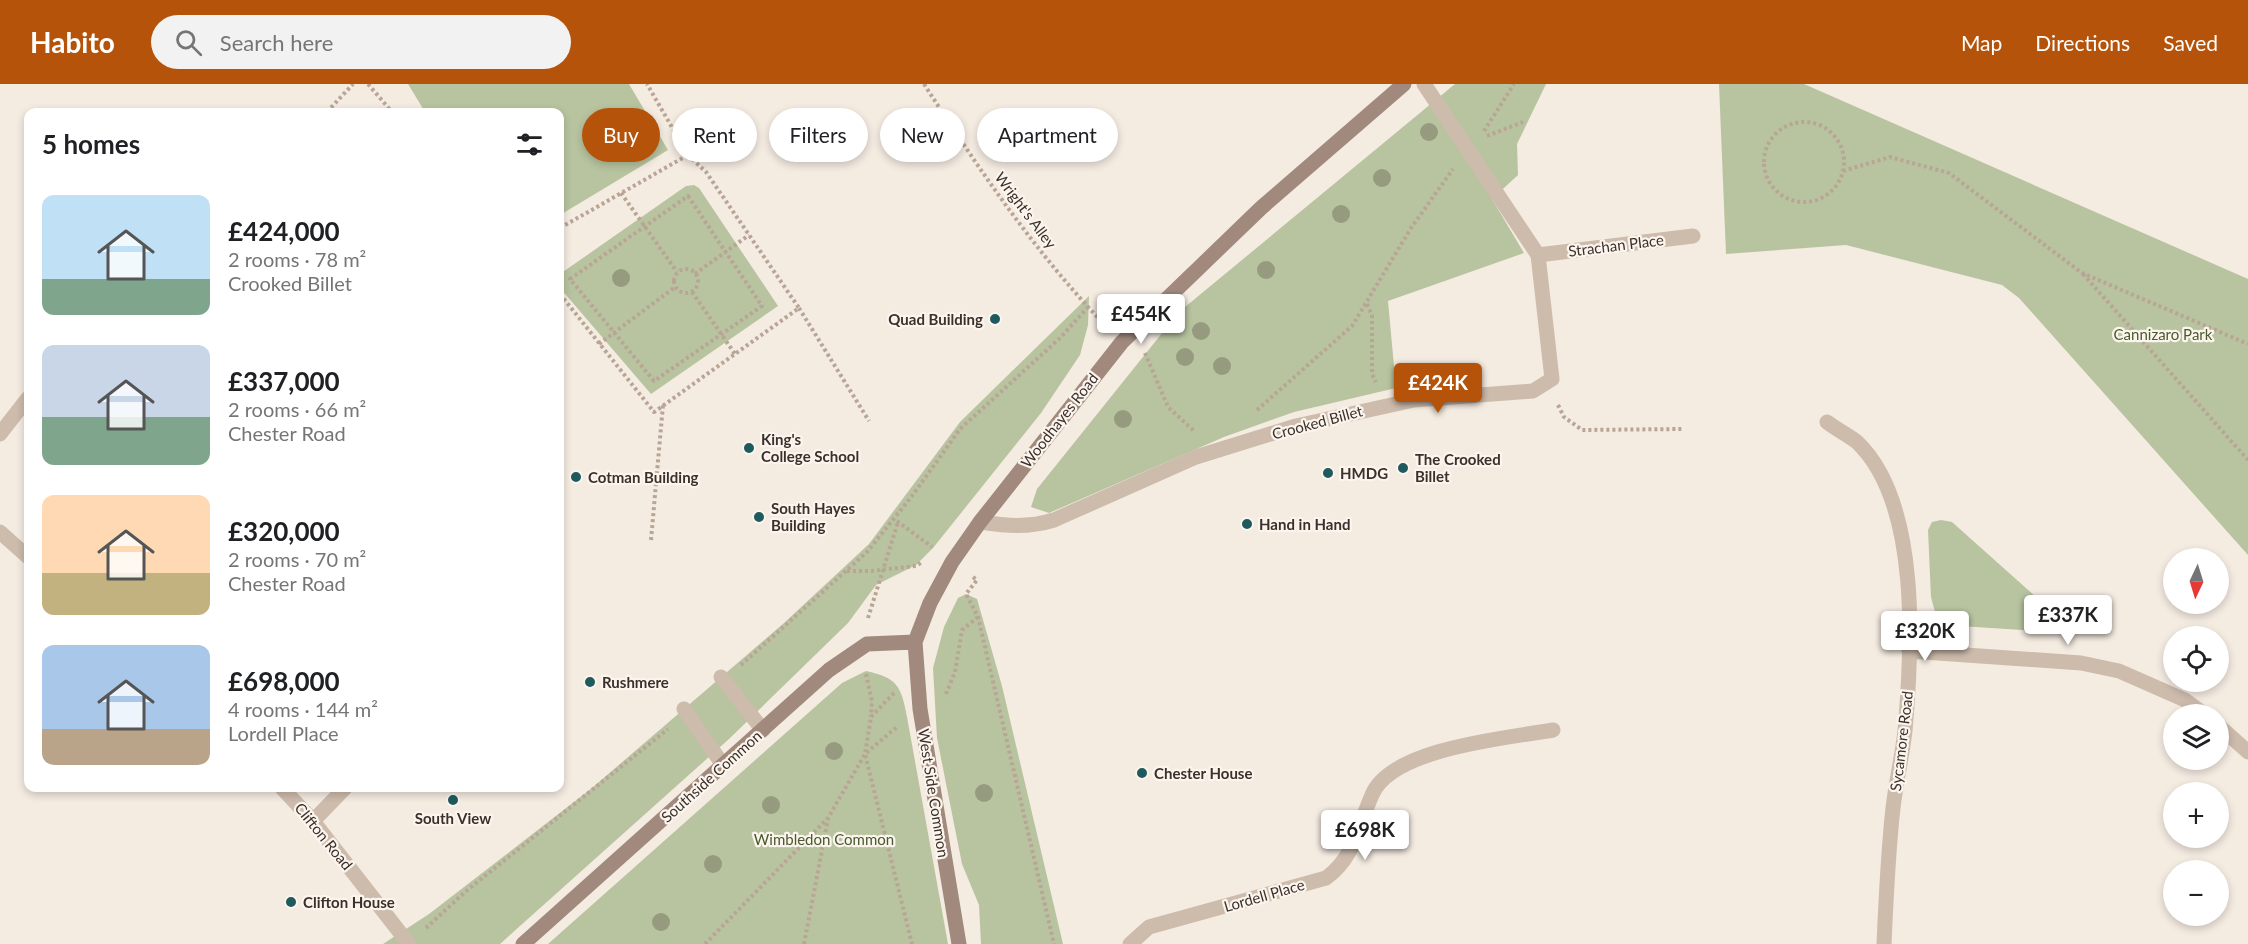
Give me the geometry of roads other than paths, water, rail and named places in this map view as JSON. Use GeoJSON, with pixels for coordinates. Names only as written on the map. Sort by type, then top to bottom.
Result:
{"type":"FeatureCollection","features":[{"type":"Feature","properties":{"kind":"main road","name":"Woodhayes Road"},"geometry":{"type":"LineString","coordinates":[[915,642],[930,603],[952,562],[980,522],[1127,337],[1261,208],[1404,84]]}},
{"type":"Feature","properties":{"kind":"main road","name":"Southside Common"},"geometry":{"type":"LineString","coordinates":[[523,944],[829,670],[861,647],[915,642]]}},
{"type":"Feature","properties":{"kind":"main road","name":"West Side Common"},"geometry":{"type":"LineString","coordinates":[[915,642],[920,709],[959,944]]}},
{"type":"Feature","properties":{"kind":"street"},"geometry":{"type":"LineString","coordinates":[[1424,84],[1538,255]]}},
{"type":"Feature","properties":{"kind":"street","name":"Strachan Place"},"geometry":{"type":"LineString","coordinates":[[1538,255],[1693,236]]}},
{"type":"Feature","properties":{"kind":"street","name":"Crooked Billet"},"geometry":{"type":"LineString","coordinates":[[980,522],[1010,527],[1033,526],[1054,520],[1196,457],[1242,442],[1387,404],[1533,391],[1552,379],[1553,371],[1538,255]]}},
{"type":"Feature","properties":{"kind":"street"},"geometry":{"type":"LineString","coordinates":[[0,434],[24,403]]}},
{"type":"Feature","properties":{"kind":"street","name":"Sycamore Road"},"geometry":{"type":"LineString","coordinates":[[1827,422],[1857,442],[1879,472],[1892,502],[1901,537],[1906,571],[1910,610],[1905,731],[1889,842],[1884,944]]}},
{"type":"Feature","properties":{"kind":"street"},"geometry":{"type":"LineString","coordinates":[[0,532],[24,553]]}},
{"type":"Feature","properties":{"kind":"street"},"geometry":{"type":"LineString","coordinates":[[1909,651],[2080,663],[2118,671],[2191,704]]}},
{"type":"Feature","properties":{"kind":"street"},"geometry":{"type":"LineString","coordinates":[[722,679],[763,730]]}},
{"type":"Feature","properties":{"kind":"street"},"geometry":{"type":"LineString","coordinates":[[686,711],[723,765]]}},
{"type":"Feature","properties":{"kind":"street","name":"Lordell Place"},"geometry":{"type":"LineString","coordinates":[[1130,944],[1149,927],[1326,878],[1340,868],[1350,854],[1373,792],[1388,775],[1407,762],[1438,751],[1553,729]]}},
{"type":"Feature","properties":{"kind":"street"},"geometry":{"type":"LineString","coordinates":[[2229,734],[2248,752]]}},
{"type":"Feature","properties":{"kind":"street","name":"Clifton Road"},"geometry":{"type":"LineString","coordinates":[[286,792],[313,821],[408,944]]}},
{"type":"Feature","properties":{"kind":"street"},"geometry":{"type":"LineString","coordinates":[[313,821],[341,792]]}},
{"type":"Feature","properties":{"kind":"place","name":"Quad Building"},"geometry":{"type":"Point","coordinates":[995,319]}},
{"type":"Feature","properties":{"kind":"place","name":"King's College School"},"geometry":{"type":"Point","coordinates":[749,448]}},
{"type":"Feature","properties":{"kind":"place","name":"The Crooked Billet"},"geometry":{"type":"Point","coordinates":[1403,468]}},
{"type":"Feature","properties":{"kind":"place","name":"HMDG"},"geometry":{"type":"Point","coordinates":[1328,473]}},
{"type":"Feature","properties":{"kind":"place","name":"Cotman Building"},"geometry":{"type":"Point","coordinates":[576,477]}},
{"type":"Feature","properties":{"kind":"place","name":"South Hayes Building"},"geometry":{"type":"Point","coordinates":[759,517]}},
{"type":"Feature","properties":{"kind":"place","name":"Hand in Hand"},"geometry":{"type":"Point","coordinates":[1247,524]}},
{"type":"Feature","properties":{"kind":"place","name":"Rushmere"},"geometry":{"type":"Point","coordinates":[590,682]}},
{"type":"Feature","properties":{"kind":"place","name":"Chester House"},"geometry":{"type":"Point","coordinates":[1142,773]}},
{"type":"Feature","properties":{"kind":"place","name":"South View"},"geometry":{"type":"Point","coordinates":[453,800]}},
{"type":"Feature","properties":{"kind":"place","name":"Clifton House"},"geometry":{"type":"Point","coordinates":[291,902]}},
{"type":"Feature","properties":{"kind":"park label","name":"Cannizaro Park"},"geometry":{"type":"Point","coordinates":[2163,334]}},
{"type":"Feature","properties":{"kind":"park label","name":"Wimbledon Common"},"geometry":{"type":"Point","coordinates":[824,839]}}]}
